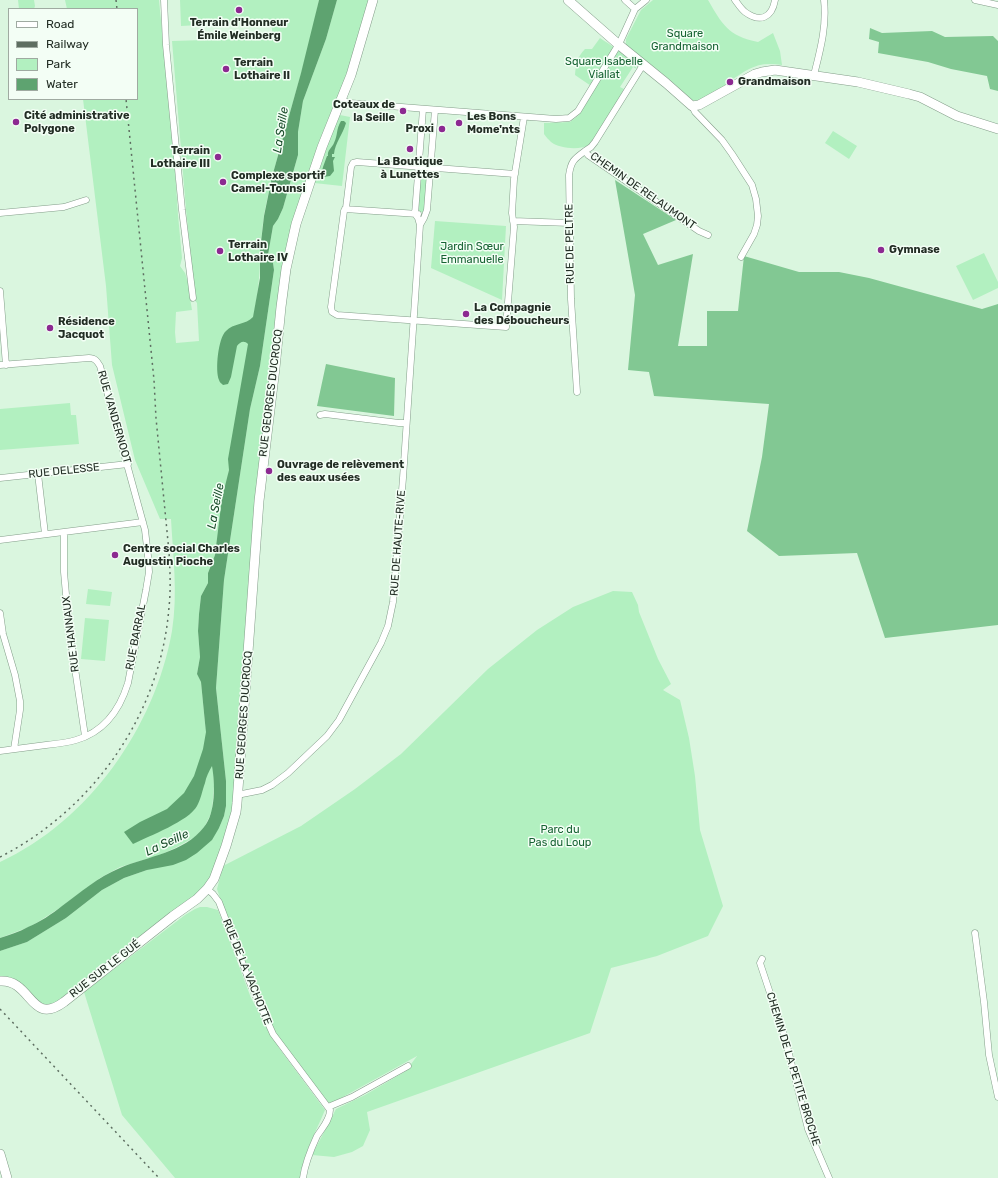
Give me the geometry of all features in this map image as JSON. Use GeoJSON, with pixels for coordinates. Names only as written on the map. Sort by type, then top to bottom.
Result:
{"type":"FeatureCollection","features":[{"type":"Feature","properties":{"kind":"street"},"geometry":{"type":"LineString","coordinates":[[164,0],[166,45],[182,210],[193,298]]}},
{"type":"Feature","properties":{"kind":"street","name":"RUE GEORGES DUCROCQ"},"geometry":{"type":"LineString","coordinates":[[208,889],[214,879],[226,846],[236,812],[259,501],[285,276],[294,230],[322,147],[354,64],[373,0]]}},
{"type":"Feature","properties":{"kind":"street"},"geometry":{"type":"LineString","coordinates":[[568,0],[692,106],[695,112],[722,140],[732,154],[752,185],[758,207],[757,225],[754,234],[741,257]]}},
{"type":"Feature","properties":{"kind":"street"},"geometry":{"type":"LineString","coordinates":[[625,0],[635,10]]}},
{"type":"Feature","properties":{"kind":"street"},"geometry":{"type":"LineString","coordinates":[[340,100],[350,103],[524,117],[569,118],[578,110],[618,44],[635,10],[646,0]]}},
{"type":"Feature","properties":{"kind":"street"},"geometry":{"type":"LineString","coordinates":[[735,0],[746,13],[759,18],[772,12],[775,0]]}},
{"type":"Feature","properties":{"kind":"street"},"geometry":{"type":"LineString","coordinates":[[814,75],[822,42],[825,20],[824,0]]}},
{"type":"Feature","properties":{"kind":"street"},"geometry":{"type":"LineString","coordinates":[[975,0],[998,5]]}},
{"type":"Feature","properties":{"kind":"street","name":"CHEMIN DE RELAUMONT"},"geometry":{"type":"LineString","coordinates":[[644,65],[598,137],[591,147],[585,151],[588,155],[708,235]]}},
{"type":"Feature","properties":{"kind":"street"},"geometry":{"type":"LineString","coordinates":[[692,106],[699,105],[755,74],[775,70],[858,82],[909,94],[920,97],[957,116],[998,129]]}},
{"type":"Feature","properties":{"kind":"street","name":"RUE DE HAUTE-RIVE"},"geometry":{"type":"LineString","coordinates":[[238,794],[262,790],[272,785],[288,773],[323,741],[335,726],[385,635],[391,617],[403,478],[420,225],[415,214],[423,109]]}},
{"type":"Feature","properties":{"kind":"street","name":"RUE DE HAUTE-RIVE"},"geometry":{"type":"LineString","coordinates":[[420,225],[427,210],[435,110]]}},
{"type":"Feature","properties":{"kind":"street"},"geometry":{"type":"LineString","coordinates":[[515,174],[357,162],[352,163],[331,307],[332,312],[337,315],[506,327],[515,174],[524,117]]}},
{"type":"Feature","properties":{"kind":"street","name":"RUE DE PELTRE"},"geometry":{"type":"LineString","coordinates":[[577,392],[571,299],[569,175],[573,161],[585,151]]}},
{"type":"Feature","properties":{"kind":"street"},"geometry":{"type":"LineString","coordinates":[[0,213],[64,207],[86,200]]}},
{"type":"Feature","properties":{"kind":"street"},"geometry":{"type":"LineString","coordinates":[[346,209],[425,215]]}},
{"type":"Feature","properties":{"kind":"street"},"geometry":{"type":"LineString","coordinates":[[513,221],[570,223]]}},
{"type":"Feature","properties":{"kind":"street"},"geometry":{"type":"LineString","coordinates":[[0,291],[3,365]]}},
{"type":"Feature","properties":{"kind":"street","name":"RUE VANDERNOOT"},"geometry":{"type":"LineString","coordinates":[[3,365],[89,358],[94,358],[98,361],[143,522]]}},
{"type":"Feature","properties":{"kind":"street"},"geometry":{"type":"LineString","coordinates":[[320,415],[325,414],[406,423]]}},
{"type":"Feature","properties":{"kind":"street","name":"RUE DELESSE"},"geometry":{"type":"LineString","coordinates":[[0,478],[128,464]]}},
{"type":"Feature","properties":{"kind":"street"},"geometry":{"type":"LineString","coordinates":[[38,474],[45,534]]}},
{"type":"Feature","properties":{"kind":"street"},"geometry":{"type":"LineString","coordinates":[[0,540],[143,522]]}},
{"type":"Feature","properties":{"kind":"street","name":"RUE BARRAL"},"geometry":{"type":"LineString","coordinates":[[0,751],[63,743],[78,739],[101,727],[113,715],[124,696],[128,683],[149,572],[148,550],[143,522]]}},
{"type":"Feature","properties":{"kind":"street","name":"RUE HANNAUX"},"geometry":{"type":"LineString","coordinates":[[64,532],[64,572],[69,628],[85,736]]}},
{"type":"Feature","properties":{"kind":"street"},"geometry":{"type":"LineString","coordinates":[[0,613],[3,634],[15,676],[20,701],[14,749]]}},
{"type":"Feature","properties":{"kind":"street","name":"RUE SUR LE GUÉ"},"geometry":{"type":"LineString","coordinates":[[0,981],[11,982],[17,985],[38,1007],[47,1010],[54,1009],[208,889]]}},
{"type":"Feature","properties":{"kind":"street","name":"RUE DE LA VACHOTTE"},"geometry":{"type":"LineString","coordinates":[[208,889],[214,894],[219,902],[250,983],[273,1034],[328,1107]]}},
{"type":"Feature","properties":{"kind":"street"},"geometry":{"type":"LineString","coordinates":[[974,933],[990,1055],[998,1097]]}},
{"type":"Feature","properties":{"kind":"street","name":"CHEMIN DE LA PETITE BROCHE"},"geometry":{"type":"LineString","coordinates":[[762,959],[760,963],[785,1038],[808,1129],[829,1178]]}},
{"type":"Feature","properties":{"kind":"street"},"geometry":{"type":"LineString","coordinates":[[302,1178],[309,1156],[330,1113],[328,1107],[352,1097],[408,1066]]}},
{"type":"Feature","properties":{"kind":"street"},"geometry":{"type":"LineString","coordinates":[[0,1154],[7,1178]]}},
{"type":"Feature","properties":{"kind":"green space"},"geometry":{"type":"Polygon","coordinates":[[[18,0],[34,0],[34,8],[19,8],[18,0]]]}},
{"type":"Feature","properties":{"kind":"green space"},"geometry":{"type":"Polygon","coordinates":[[[65,0],[159,0],[174,155],[182,258],[180,266],[185,273],[193,297],[190,298],[192,310],[176,312],[176,343],[199,341],[197,303],[193,298],[195,298],[172,41],[273,38],[271,21],[181,26],[180,0],[319,0],[306,55],[276,162],[264,215],[257,297],[229,460],[229,470],[215,555],[208,573],[208,583],[201,596],[198,631],[200,657],[197,674],[201,682],[205,723],[213,765],[214,786],[212,811],[205,826],[195,837],[160,855],[120,867],[100,878],[38,922],[0,938],[0,862],[32,844],[62,822],[89,796],[113,767],[134,735],[150,702],[163,667],[174,617],[175,603],[171,519],[160,519],[135,460],[112,365],[106,286],[83,100],[138,100],[138,8],[67,8],[65,0]]]}},
{"type":"Feature","properties":{"kind":"green space"},"geometry":{"type":"Polygon","coordinates":[[[337,0],[369,0],[363,25],[344,81],[318,144],[288,240],[281,278],[240,712],[238,720],[237,779],[228,833],[208,885],[199,895],[55,1005],[48,1007],[0,978],[0,951],[27,942],[66,918],[102,890],[124,878],[147,870],[219,828],[224,816],[226,806],[226,781],[216,688],[224,580],[250,409],[260,366],[274,270],[273,263],[268,255],[273,226],[283,208],[298,155],[298,132],[303,101],[326,39],[337,0]]]}},
{"type":"Feature","properties":{"kind":"green space","name":"Square Grandmaison"},"geometry":{"type":"Polygon","coordinates":[[[653,0],[708,0],[727,28],[740,36],[758,42],[773,33],[780,51],[782,65],[766,64],[753,67],[728,82],[726,86],[698,101],[692,100],[669,79],[626,45],[626,39],[641,10],[653,0]]]}},
{"type":"Feature","properties":{"kind":"green space","name":"Square Isabelle Viallat"},"geometry":{"type":"Polygon","coordinates":[[[600,38],[631,61],[637,69],[633,67],[620,87],[624,89],[620,97],[590,145],[581,148],[559,146],[551,142],[544,134],[544,123],[570,122],[579,115],[594,88],[575,75],[576,64],[582,52],[585,49],[592,49],[600,38]]]}},
{"type":"Feature","properties":{"kind":"green space"},"geometry":{"type":"Polygon","coordinates":[[[340,115],[350,117],[342,186],[314,183],[331,136],[340,115]]]}},
{"type":"Feature","properties":{"kind":"green space"},"geometry":{"type":"Polygon","coordinates":[[[833,131],[857,146],[849,159],[825,143],[833,131]]]}},
{"type":"Feature","properties":{"kind":"green space"},"geometry":{"type":"Polygon","coordinates":[[[421,171],[428,173],[424,212],[418,212],[421,171]]]}},
{"type":"Feature","properties":{"kind":"green space","name":"Jardin Sœur Emmanuelle"},"geometry":{"type":"Polygon","coordinates":[[[435,221],[506,226],[502,300],[431,268],[435,221]]]}},
{"type":"Feature","properties":{"kind":"green space"},"geometry":{"type":"Polygon","coordinates":[[[984,253],[998,282],[998,288],[973,300],[956,266],[984,253]]]}},
{"type":"Feature","properties":{"kind":"green space"},"geometry":{"type":"Polygon","coordinates":[[[70,403],[71,415],[76,415],[79,444],[0,450],[0,409],[70,403]]]}},
{"type":"Feature","properties":{"kind":"green space"},"geometry":{"type":"Polygon","coordinates":[[[88,589],[112,592],[110,606],[86,604],[88,589]]]}},
{"type":"Feature","properties":{"kind":"green space","name":"Parc du Pas du Loup"},"geometry":{"type":"Polygon","coordinates":[[[613,591],[632,592],[658,659],[671,684],[663,690],[680,700],[689,738],[695,776],[700,830],[723,906],[708,936],[657,956],[611,968],[590,1033],[367,1112],[370,1130],[363,1146],[352,1152],[334,1157],[312,1155],[336,1109],[365,1095],[406,1071],[417,1056],[332,1103],[327,1102],[277,1035],[265,1011],[229,925],[217,889],[223,866],[301,826],[355,789],[401,754],[488,669],[537,630],[573,607],[613,591]]]}},
{"type":"Feature","properties":{"kind":"green space"},"geometry":{"type":"Polygon","coordinates":[[[85,618],[109,620],[105,661],[81,659],[85,618]]]}},
{"type":"Feature","properties":{"kind":"green space"},"geometry":{"type":"Polygon","coordinates":[[[200,907],[218,910],[251,998],[279,1048],[325,1110],[304,1160],[300,1178],[175,1178],[122,1115],[84,992],[185,915],[200,907]]]}},
{"type":"Feature","properties":{"kind":"shaded area"},"geometry":{"type":"Polygon","coordinates":[[[870,28],[882,33],[932,31],[945,37],[993,36],[998,41],[998,91],[990,89],[987,76],[951,69],[928,62],[878,53],[879,42],[869,39],[870,28]]]}},
{"type":"Feature","properties":{"kind":"shaded area"},"geometry":{"type":"Polygon","coordinates":[[[615,180],[676,220],[643,234],[658,265],[693,254],[678,346],[707,346],[707,311],[738,311],[744,256],[799,272],[839,272],[869,278],[982,309],[998,304],[998,625],[885,638],[857,553],[779,556],[747,531],[762,457],[769,404],[654,396],[649,372],[628,370],[635,295],[615,180]]]}},
{"type":"Feature","properties":{"kind":"shaded area"},"geometry":{"type":"Polygon","coordinates":[[[326,364],[395,378],[394,416],[317,406],[326,364]]]}},
{"type":"Feature","properties":{"kind":"water"},"geometry":{"type":"Polygon","coordinates":[[[319,0],[337,0],[326,39],[303,101],[298,132],[298,155],[283,208],[273,226],[268,255],[273,263],[274,270],[260,366],[250,409],[224,580],[216,688],[226,781],[226,806],[224,816],[212,840],[186,860],[173,865],[147,870],[124,878],[102,890],[66,918],[27,942],[0,951],[0,938],[41,920],[104,876],[120,868],[165,853],[186,843],[196,836],[204,827],[211,814],[214,798],[212,766],[197,806],[193,812],[168,828],[133,844],[124,832],[140,822],[167,809],[184,793],[194,776],[203,749],[206,732],[201,682],[197,674],[200,657],[198,631],[201,596],[208,583],[208,573],[215,555],[222,498],[229,470],[228,459],[248,344],[242,342],[237,346],[231,377],[228,384],[223,385],[219,380],[217,370],[219,347],[223,335],[229,328],[250,320],[253,317],[260,278],[260,251],[264,216],[272,177],[301,73],[319,0]]]}},
{"type":"Feature","properties":{"kind":"water"},"geometry":{"type":"Polygon","coordinates":[[[341,121],[346,123],[334,154],[332,154],[332,157],[335,157],[333,161],[334,171],[330,176],[323,177],[321,175],[323,167],[335,140],[341,121]]]}},
{"type":"Feature","properties":{"kind":"railway"},"geometry":{"type":"LineString","coordinates":[[116,0],[117,8]]}},
{"type":"Feature","properties":{"kind":"railway"},"geometry":{"type":"LineString","coordinates":[[0,857],[34,837],[65,813],[93,785],[117,754],[137,720],[152,684],[163,646],[170,600],[169,552],[156,418],[154,380],[126,100]]}},
{"type":"Feature","properties":{"kind":"railway"},"geometry":{"type":"LineString","coordinates":[[0,1009],[159,1178]]}},
{"type":"Feature","properties":{"kind":"place","name":"Terrain d'Honneur Émile Weinberg"},"geometry":{"type":"Point","coordinates":[239,10]}},
{"type":"Feature","properties":{"kind":"place","name":"Terrain Lothaire II"},"geometry":{"type":"Point","coordinates":[226,69]}},
{"type":"Feature","properties":{"kind":"place","name":"Grandmaison"},"geometry":{"type":"Point","coordinates":[730,82]}},
{"type":"Feature","properties":{"kind":"place","name":"Coteaux de la Seille"},"geometry":{"type":"Point","coordinates":[403,111]}},
{"type":"Feature","properties":{"kind":"place","name":"Cité administrative Polygone"},"geometry":{"type":"Point","coordinates":[16,122]}},
{"type":"Feature","properties":{"kind":"place","name":"Les Bons Mome'nts"},"geometry":{"type":"Point","coordinates":[459,123]}},
{"type":"Feature","properties":{"kind":"place","name":"Proxi"},"geometry":{"type":"Point","coordinates":[442,129]}},
{"type":"Feature","properties":{"kind":"place","name":"La Boutique à Lunettes"},"geometry":{"type":"Point","coordinates":[410,149]}},
{"type":"Feature","properties":{"kind":"place","name":"Terrain Lothaire III"},"geometry":{"type":"Point","coordinates":[218,157]}},
{"type":"Feature","properties":{"kind":"place","name":"Complexe sportif Camel-Tounsi"},"geometry":{"type":"Point","coordinates":[223,182]}},
{"type":"Feature","properties":{"kind":"place","name":"Gymnase"},"geometry":{"type":"Point","coordinates":[881,250]}},
{"type":"Feature","properties":{"kind":"place","name":"Terrain Lothaire IV"},"geometry":{"type":"Point","coordinates":[220,251]}},
{"type":"Feature","properties":{"kind":"place","name":"La Compagnie des Déboucheurs"},"geometry":{"type":"Point","coordinates":[466,314]}},
{"type":"Feature","properties":{"kind":"place","name":"Résidence Jacquot"},"geometry":{"type":"Point","coordinates":[50,328]}},
{"type":"Feature","properties":{"kind":"place","name":"Ouvrage de relèvement des eaux usées"},"geometry":{"type":"Point","coordinates":[269,471]}},
{"type":"Feature","properties":{"kind":"place","name":"Centre social Charles Augustin Pioche"},"geometry":{"type":"Point","coordinates":[115,555]}},
{"type":"Feature","properties":{"kind":"water label","name":"La Seille"},"geometry":{"type":"Point","coordinates":[281,130]}},
{"type":"Feature","properties":{"kind":"water label","name":"La Seille"},"geometry":{"type":"Point","coordinates":[216,506]}},
{"type":"Feature","properties":{"kind":"water label","name":"La Seille"},"geometry":{"type":"Point","coordinates":[167,843]}}]}
